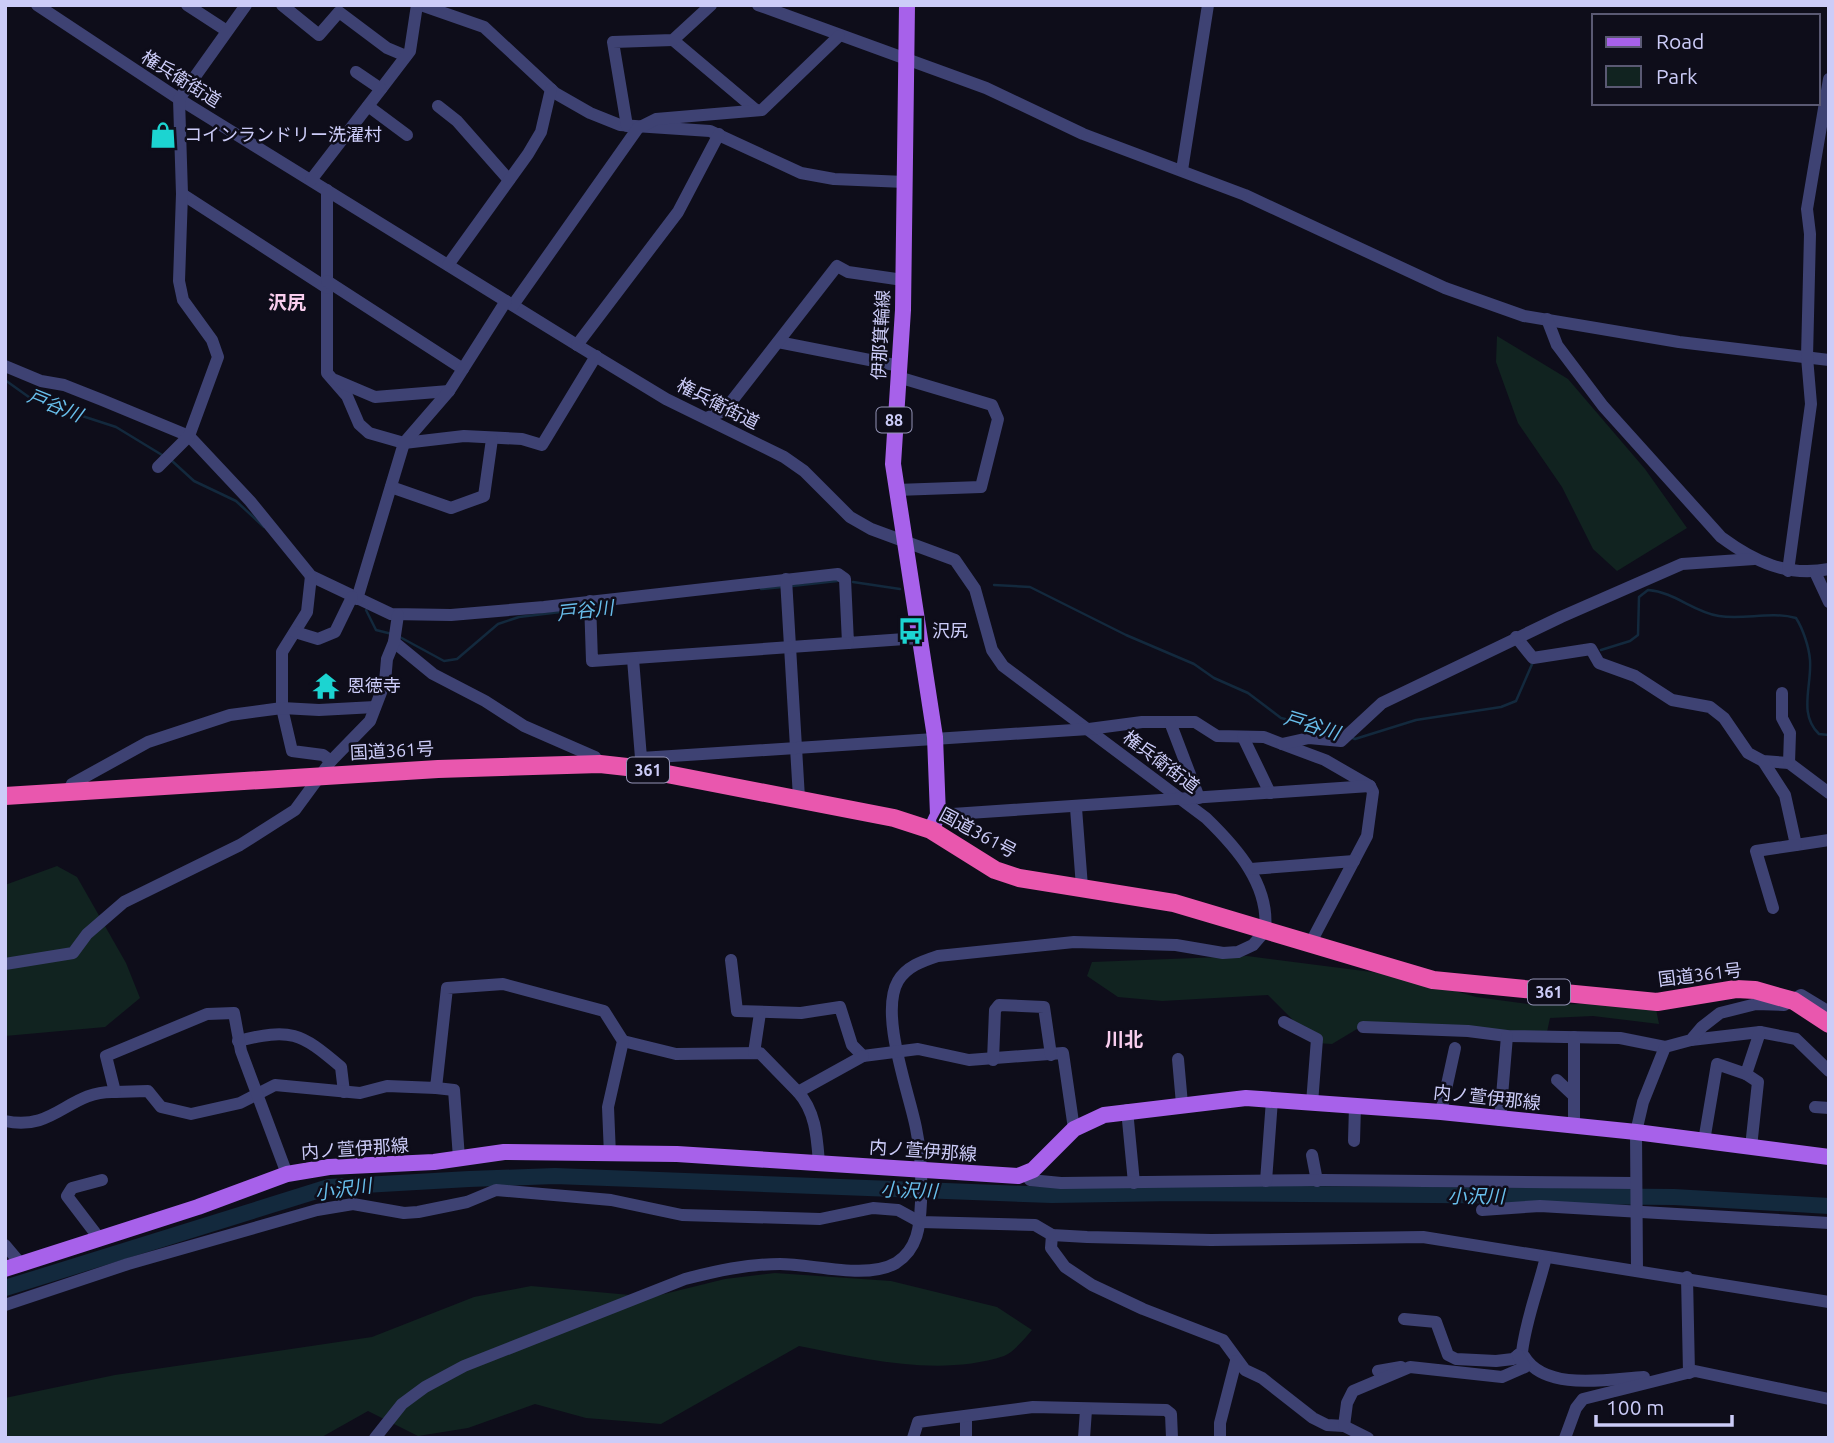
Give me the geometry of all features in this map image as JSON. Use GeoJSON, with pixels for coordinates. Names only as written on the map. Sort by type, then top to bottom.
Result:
{"type":"FeatureCollection","features":[{"type":"Feature","properties":{"kind":"highway","name":"国道361号"},"geometry":{"type":"LineString","coordinates":[[5,796],[320,776],[639,763],[894,818],[934,823],[995,870],[1019,878],[1174,903],[1433,979],[1461,984],[1657,1002],[1736,989],[1755,990],[1794,1001],[1829,1024]]}},
{"type":"Feature","properties":{"kind":"main road","name":"伊那箕輪線"},"geometry":{"type":"LineString","coordinates":[[907,5],[904,279],[892,444],[902,541],[935,737],[934,823]]}},
{"type":"Feature","properties":{"kind":"main road","name":"内ノ萱伊那線"},"geometry":{"type":"LineString","coordinates":[[13,1267],[187,1211],[287,1174],[329,1167],[459,1158],[504,1152],[717,1155],[922,1173],[1026,1175],[1074,1129],[1104,1115],[1127,1110],[1246,1098],[1441,1112],[1636,1132],[1829,1157]]}},
{"type":"Feature","properties":{"kind":"street","name":"権兵衛街道"},"geometry":{"type":"LineString","coordinates":[[37,5],[179,99],[577,345],[666,398],[784,457],[804,471],[850,517],[872,530],[956,560],[975,589],[992,650],[1003,666],[1089,729],[1225,836],[1251,869],[1265,909],[1265,931]]}},
{"type":"Feature","properties":{"kind":"street"},"geometry":{"type":"LineString","coordinates":[[187,5],[227,31]]}},
{"type":"Feature","properties":{"kind":"street"},"geometry":{"type":"LineString","coordinates":[[165,461],[189,436],[218,357],[212,340],[183,300],[181,290],[179,99],[246,5]]}},
{"type":"Feature","properties":{"kind":"street"},"geometry":{"type":"LineString","coordinates":[[282,5],[319,35],[339,12],[387,48],[406,55]]}},
{"type":"Feature","properties":{"kind":"street"},"geometry":{"type":"LineString","coordinates":[[311,180],[406,55],[419,5],[484,27],[551,89],[590,113],[632,127],[671,127],[719,134],[801,173],[834,179],[905,182]]}},
{"type":"Feature","properties":{"kind":"street"},"geometry":{"type":"LineString","coordinates":[[673,40],[711,5]]}},
{"type":"Feature","properties":{"kind":"street"},"geometry":{"type":"LineString","coordinates":[[758,5],[986,88],[1083,134],[1245,195],[1445,288],[1524,316],[1679,342],[1829,360]]}},
{"type":"Feature","properties":{"kind":"street"},"geometry":{"type":"LineString","coordinates":[[1182,170],[1208,5]]}},
{"type":"Feature","properties":{"kind":"street"},"geometry":{"type":"LineString","coordinates":[[295,632],[318,639],[335,632],[355,598],[404,443],[449,391],[632,127],[656,119],[762,110],[839,36]]}},
{"type":"Feature","properties":{"kind":"street"},"geometry":{"type":"LineString","coordinates":[[632,127],[613,41],[673,40],[756,110]]}},
{"type":"Feature","properties":{"kind":"street"},"geometry":{"type":"LineString","coordinates":[[356,72],[381,89]]}},
{"type":"Feature","properties":{"kind":"street"},"geometry":{"type":"LineString","coordinates":[[1788,571],[1811,404],[1807,357],[1810,234],[1807,209],[1829,79]]}},
{"type":"Feature","properties":{"kind":"street"},"geometry":{"type":"LineString","coordinates":[[448,265],[541,132],[551,89]]}},
{"type":"Feature","properties":{"kind":"street"},"geometry":{"type":"LineString","coordinates":[[368,106],[407,135]]}},
{"type":"Feature","properties":{"kind":"street"},"geometry":{"type":"LineString","coordinates":[[438,106],[457,121],[509,180]]}},
{"type":"Feature","properties":{"kind":"street"},"geometry":{"type":"LineString","coordinates":[[577,345],[678,212],[719,134]]}},
{"type":"Feature","properties":{"kind":"street"},"geometry":{"type":"LineString","coordinates":[[327,190],[327,373],[347,396],[359,424],[369,433],[404,443],[464,436],[522,439],[542,444],[596,356]]}},
{"type":"Feature","properties":{"kind":"street"},"geometry":{"type":"LineString","coordinates":[[182,194],[463,369]]}},
{"type":"Feature","properties":{"kind":"street"},"geometry":{"type":"LineString","coordinates":[[706,418],[724,411],[837,266],[848,272],[904,279]]}},
{"type":"Feature","properties":{"kind":"street"},"geometry":{"type":"LineString","coordinates":[[1547,319],[1557,345],[1604,405],[1721,537],[1754,559],[1788,571],[1815,572],[1829,569]]}},
{"type":"Feature","properties":{"kind":"street"},"geometry":{"type":"LineString","coordinates":[[778,342],[899,372],[992,405],[998,419],[981,487],[896,491]]}},
{"type":"Feature","properties":{"kind":"street"},"geometry":{"type":"LineString","coordinates":[[5,366],[31,378],[64,385],[189,436],[250,501],[312,576],[355,598],[398,615],[451,615],[590,605],[786,583],[838,574],[845,579],[848,643]]}},
{"type":"Feature","properties":{"kind":"street"},"geometry":{"type":"LineString","coordinates":[[331,379],[375,397],[449,391]]}},
{"type":"Feature","properties":{"kind":"street"},"geometry":{"type":"LineString","coordinates":[[391,486],[451,508],[466,505],[484,496],[492,439]]}},
{"type":"Feature","properties":{"kind":"street"},"geometry":{"type":"LineString","coordinates":[[1282,744],[1309,738],[1331,741],[1348,736],[1382,703],[1516,637],[1682,564],[1754,559]]}},
{"type":"Feature","properties":{"kind":"street"},"geometry":{"type":"LineString","coordinates":[[1815,572],[1829,602]]}},
{"type":"Feature","properties":{"kind":"street"},"geometry":{"type":"LineString","coordinates":[[312,576],[310,604],[282,652],[282,708],[292,751],[323,755],[331,761]]}},
{"type":"Feature","properties":{"kind":"street"},"geometry":{"type":"LineString","coordinates":[[786,583],[799,798]]}},
{"type":"Feature","properties":{"kind":"street"},"geometry":{"type":"LineString","coordinates":[[590,605],[592,661],[919,638]]}},
{"type":"Feature","properties":{"kind":"street"},"geometry":{"type":"LineString","coordinates":[[5,964],[73,953],[87,934],[124,902],[240,845],[295,810],[331,761],[370,721],[385,682],[387,659],[395,637],[398,615]]}},
{"type":"Feature","properties":{"kind":"street"},"geometry":{"type":"LineString","coordinates":[[395,637],[433,674],[485,701],[524,726],[595,757],[600,764]]}},
{"type":"Feature","properties":{"kind":"street"},"geometry":{"type":"LineString","coordinates":[[1516,637],[1533,658],[1591,649],[1599,663],[1636,676],[1672,700],[1710,706],[1724,718],[1748,753],[1763,761],[1789,763],[1829,793]]}},
{"type":"Feature","properties":{"kind":"street"},"geometry":{"type":"LineString","coordinates":[[633,659],[639,763],[935,737],[1170,722],[1195,722],[1217,736],[1264,737],[1325,760],[1370,786],[1373,792],[1370,824],[1354,861],[1310,944]]}},
{"type":"Feature","properties":{"kind":"street"},"geometry":{"type":"LineString","coordinates":[[1783,693],[1782,718],[1790,733],[1789,763]]}},
{"type":"Feature","properties":{"kind":"street"},"geometry":{"type":"LineString","coordinates":[[68,792],[72,784],[148,742],[230,715],[282,708],[319,710],[375,707]]}},
{"type":"Feature","properties":{"kind":"street"},"geometry":{"type":"LineString","coordinates":[[1170,722],[1199,798]]}},
{"type":"Feature","properties":{"kind":"street"},"geometry":{"type":"LineString","coordinates":[[1243,737],[1270,793]]}},
{"type":"Feature","properties":{"kind":"street"},"geometry":{"type":"LineString","coordinates":[[1763,761],[1785,795],[1796,845]]}},
{"type":"Feature","properties":{"kind":"street"},"geometry":{"type":"LineString","coordinates":[[934,823],[1076,808],[1370,786]]}},
{"type":"Feature","properties":{"kind":"street"},"geometry":{"type":"LineString","coordinates":[[1076,808],[1082,887]]}},
{"type":"Feature","properties":{"kind":"street"},"geometry":{"type":"LineString","coordinates":[[1773,908],[1755,853],[1829,840]]}},
{"type":"Feature","properties":{"kind":"street"},"geometry":{"type":"LineString","coordinates":[[1251,869],[1354,861]]}},
{"type":"Feature","properties":{"kind":"street"},"geometry":{"type":"LineString","coordinates":[[375,1438],[402,1404],[425,1387],[464,1366],[685,1279],[720,1270],[781,1264],[870,1270],[895,1264],[917,1241],[922,1173],[917,1131],[898,1053],[893,1015],[895,987],[906,971],[924,961],[1074,942],[1176,945],[1223,953],[1238,952],[1253,945],[1265,931]]}},
{"type":"Feature","properties":{"kind":"street"},"geometry":{"type":"LineString","coordinates":[[731,960],[734,1007],[741,1013],[801,1013],[840,1007],[852,1045],[863,1056]]}},
{"type":"Feature","properties":{"kind":"street"},"geometry":{"type":"LineString","coordinates":[[436,1088],[447,988],[497,983],[536,995],[599,1008],[623,1041],[676,1054],[754,1053],[764,1056],[805,1100],[815,1125],[819,1163]]}},
{"type":"Feature","properties":{"kind":"street"},"geometry":{"type":"LineString","coordinates":[[1691,1040],[1720,1013],[1756,1004],[1784,1005],[1801,995],[1829,1012]]}},
{"type":"Feature","properties":{"kind":"street"},"geometry":{"type":"LineString","coordinates":[[993,1060],[995,1010],[999,1005],[1044,1007],[1051,1055]]}},
{"type":"Feature","properties":{"kind":"street"},"geometry":{"type":"LineString","coordinates":[[115,1092],[106,1056],[200,1016],[234,1013],[238,1041],[287,1174]]}},
{"type":"Feature","properties":{"kind":"street"},"geometry":{"type":"LineString","coordinates":[[754,1053],[760,1013]]}},
{"type":"Feature","properties":{"kind":"street"},"geometry":{"type":"LineString","coordinates":[[1284,1022],[1317,1039],[1312,1103]]}},
{"type":"Feature","properties":{"kind":"street"},"geometry":{"type":"LineString","coordinates":[[1363,1027],[1468,1031],[1507,1036],[1620,1038],[1665,1046],[1691,1040],[1760,1032],[1796,1039],[1829,1071]]}},
{"type":"Feature","properties":{"kind":"street"},"geometry":{"type":"LineString","coordinates":[[238,1041],[274,1032],[312,1042],[341,1067],[344,1092]]}},
{"type":"Feature","properties":{"kind":"street"},"geometry":{"type":"LineString","coordinates":[[1746,1074],[1760,1032]]}},
{"type":"Feature","properties":{"kind":"street"},"geometry":{"type":"LineString","coordinates":[[1500,1120],[1507,1036]]}},
{"type":"Feature","properties":{"kind":"street"},"geometry":{"type":"LineString","coordinates":[[1574,1037],[1574,1126]]}},
{"type":"Feature","properties":{"kind":"street"},"geometry":{"type":"LineString","coordinates":[[610,1155],[608,1107],[623,1041]]}},
{"type":"Feature","properties":{"kind":"street"},"geometry":{"type":"LineString","coordinates":[[1637,1270],[1634,1184],[1636,1132],[1643,1102],[1665,1046]]}},
{"type":"Feature","properties":{"kind":"street"},"geometry":{"type":"LineString","coordinates":[[1441,1112],[1455,1048]]}},
{"type":"Feature","properties":{"kind":"street"},"geometry":{"type":"LineString","coordinates":[[798,1092],[863,1056],[918,1049],[953,1059],[993,1060],[1063,1053],[1074,1129]]}},
{"type":"Feature","properties":{"kind":"street"},"geometry":{"type":"LineString","coordinates":[[1178,1059],[1182,1104]]}},
{"type":"Feature","properties":{"kind":"street"},"geometry":{"type":"LineString","coordinates":[[1704,1141],[1717,1064],[1746,1074],[1758,1082],[1751,1147]]}},
{"type":"Feature","properties":{"kind":"street"},"geometry":{"type":"LineString","coordinates":[[1557,1080],[1574,1096]]}},
{"type":"Feature","properties":{"kind":"street"},"geometry":{"type":"LineString","coordinates":[[5,1121],[16,1124],[49,1119],[81,1097],[115,1092],[149,1091],[161,1107],[191,1114],[232,1107],[275,1085],[360,1093],[396,1086],[436,1088],[454,1090],[459,1158]]}},
{"type":"Feature","properties":{"kind":"street"},"geometry":{"type":"LineString","coordinates":[[1266,1181],[1272,1100]]}},
{"type":"Feature","properties":{"kind":"street"},"geometry":{"type":"LineString","coordinates":[[1354,1142],[1355,1105]]}},
{"type":"Feature","properties":{"kind":"street"},"geometry":{"type":"LineString","coordinates":[[1127,1110],[1134,1183]]}},
{"type":"Feature","properties":{"kind":"street"},"geometry":{"type":"LineString","coordinates":[[1312,1156],[1317,1181]]}},
{"type":"Feature","properties":{"kind":"street"},"geometry":{"type":"LineString","coordinates":[[1026,1175],[1030,1180],[1061,1183],[1317,1181],[1634,1184]]}},
{"type":"Feature","properties":{"kind":"street"},"geometry":{"type":"LineString","coordinates":[[99,1238],[67,1196],[72,1188],[102,1180]]}},
{"type":"Feature","properties":{"kind":"street"},"geometry":{"type":"LineString","coordinates":[[5,1305],[105,1272],[317,1210],[354,1204],[404,1213],[418,1212],[467,1202],[496,1190],[611,1200],[682,1214],[810,1219],[873,1208],[898,1210],[920,1216],[1035,1225],[1052,1235],[1212,1240],[1423,1237],[1688,1277],[1829,1302]]}},
{"type":"Feature","properties":{"kind":"street"},"geometry":{"type":"LineString","coordinates":[[1482,1210],[1540,1206],[1829,1223]]}},
{"type":"Feature","properties":{"kind":"street"},"geometry":{"type":"LineString","coordinates":[[1052,1235],[1051,1248],[1065,1267],[1092,1284],[1143,1309],[1223,1340],[1233,1350],[1236,1361],[1220,1423],[1220,1438]]}},
{"type":"Feature","properties":{"kind":"street"},"geometry":{"type":"LineString","coordinates":[[5,1245],[13,1267]]}},
{"type":"Feature","properties":{"kind":"street"},"geometry":{"type":"LineString","coordinates":[[1378,1371],[1384,1367],[1410,1367],[1502,1377],[1525,1367],[1520,1354],[1526,1320],[1534,1306],[1546,1256]]}},
{"type":"Feature","properties":{"kind":"street"},"geometry":{"type":"LineString","coordinates":[[1688,1277],[1689,1373]]}},
{"type":"Feature","properties":{"kind":"street"},"geometry":{"type":"LineString","coordinates":[[1404,1319],[1436,1322],[1448,1355],[1457,1359],[1496,1361],[1513,1359],[1520,1354]]}},
{"type":"Feature","properties":{"kind":"street"},"geometry":{"type":"LineString","coordinates":[[1520,1354],[1532,1367],[1553,1377],[1660,1378]]}},
{"type":"Feature","properties":{"kind":"street"},"geometry":{"type":"LineString","coordinates":[[1236,1361],[1313,1418],[1327,1426],[1344,1426],[1368,1438]]}},
{"type":"Feature","properties":{"kind":"street"},"geometry":{"type":"LineString","coordinates":[[1344,1426],[1347,1403],[1353,1391],[1410,1367]]}},
{"type":"Feature","properties":{"kind":"street"},"geometry":{"type":"LineString","coordinates":[[1565,1438],[1576,1408],[1583,1399],[1689,1373],[1704,1372],[1829,1399]]}},
{"type":"Feature","properties":{"kind":"street"},"geometry":{"type":"LineString","coordinates":[[913,1438],[918,1422],[1033,1407],[1166,1410],[1171,1414],[1172,1438]]}},
{"type":"Feature","properties":{"kind":"street"},"geometry":{"type":"LineString","coordinates":[[1084,1438],[1086,1410]]}},
{"type":"Feature","properties":{"kind":"street"},"geometry":{"type":"LineString","coordinates":[[966,1416],[966,1438]]}},
{"type":"Feature","properties":{"kind":"green space"},"geometry":{"type":"Polygon","coordinates":[[[1497,336],[1568,379],[1645,469],[1687,528],[1617,571],[1593,549],[1562,487],[1518,423],[1496,362],[1497,336]]]}},
{"type":"Feature","properties":{"kind":"green space"},"geometry":{"type":"Polygon","coordinates":[[[57,866],[77,877],[126,963],[140,998],[105,1027],[5,1036],[5,885],[57,866]]]}},
{"type":"Feature","properties":{"kind":"green space"},"geometry":{"type":"Polygon","coordinates":[[[1247,956],[1403,976],[1476,997],[1536,1005],[1623,1003],[1656,1009],[1659,1024],[1593,1016],[1550,1018],[1547,1032],[1531,1037],[1454,1026],[1357,1029],[1332,1044],[1316,1043],[1268,995],[1162,1001],[1118,997],[1087,976],[1092,962],[1247,956]]]}},
{"type":"Feature","properties":{"kind":"green space"},"geometry":{"type":"Polygon","coordinates":[[[775,1273],[891,1281],[997,1307],[1032,1330],[1004,1356],[954,1365],[902,1364],[799,1346],[661,1424],[586,1418],[535,1404],[468,1428],[418,1436],[368,1411],[320,1438],[5,1438],[5,1398],[115,1375],[372,1337],[474,1297],[531,1286],[652,1297],[725,1279],[775,1273]]]}},
{"type":"Feature","properties":{"kind":"waterway","name":"戸谷川"},"geometry":{"type":"LineString","coordinates":[[5,380],[33,400],[116,427],[162,455]]}},
{"type":"Feature","properties":{"kind":"waterway","name":"戸谷川"},"geometry":{"type":"LineString","coordinates":[[171,460],[194,481],[236,501],[264,527]]}},
{"type":"Feature","properties":{"kind":"waterway","name":"戸谷川"},"geometry":{"type":"LineString","coordinates":[[792,586],[837,581]]}},
{"type":"Feature","properties":{"kind":"waterway","name":"戸谷川"},"geometry":{"type":"LineString","coordinates":[[853,582],[900,589]]}},
{"type":"Feature","properties":{"kind":"waterway","name":"戸谷川"},"geometry":{"type":"LineString","coordinates":[[994,585],[1030,587],[1126,635],[1194,664],[1214,678],[1248,693],[1281,718],[1341,733]]}},
{"type":"Feature","properties":{"kind":"waterway","name":"戸谷川"},"geometry":{"type":"LineString","coordinates":[[761,589],[782,587]]}},
{"type":"Feature","properties":{"kind":"waterway","name":"戸谷川"},"geometry":{"type":"LineString","coordinates":[[1601,650],[1630,641],[1638,635],[1639,597],[1648,590],[1667,594],[1701,611],[1719,616],[1777,615],[1796,618],[1809,655],[1809,718],[1819,734],[1829,735]]}},
{"type":"Feature","properties":{"kind":"waterway","name":"戸谷川"},"geometry":{"type":"LineString","coordinates":[[366,610],[376,630],[392,634]]}},
{"type":"Feature","properties":{"kind":"waterway","name":"戸谷川"},"geometry":{"type":"LineString","coordinates":[[398,636],[444,661],[457,659],[498,624],[519,617],[577,610]]}},
{"type":"Feature","properties":{"kind":"waterway","name":"戸谷川"},"geometry":{"type":"LineString","coordinates":[[1350,737],[1355,739],[1416,720],[1501,707],[1516,701],[1533,662]]}},
{"type":"Feature","properties":{"kind":"waterway","name":"小沢川"},"geometry":{"type":"LineString","coordinates":[[5,1288],[329,1187],[469,1179],[555,1176],[1052,1195],[1175,1193],[1674,1197],[1829,1206]]}},
{"type":"Feature","properties":{"kind":"place","name":"コインランドリー洗濯村"},"geometry":{"type":"Point","coordinates":[163,135]}},
{"type":"Feature","properties":{"kind":"place","name":"沢尻"},"geometry":{"type":"Point","coordinates":[911,631]}},
{"type":"Feature","properties":{"kind":"place","name":"恩徳寺"},"geometry":{"type":"Point","coordinates":[326,686]}},
{"type":"Feature","properties":{"kind":"district","name":"沢尻"},"geometry":{"type":"Point","coordinates":[287,302]}},
{"type":"Feature","properties":{"kind":"district","name":"川北"},"geometry":{"type":"Point","coordinates":[1124,1039]}}]}
